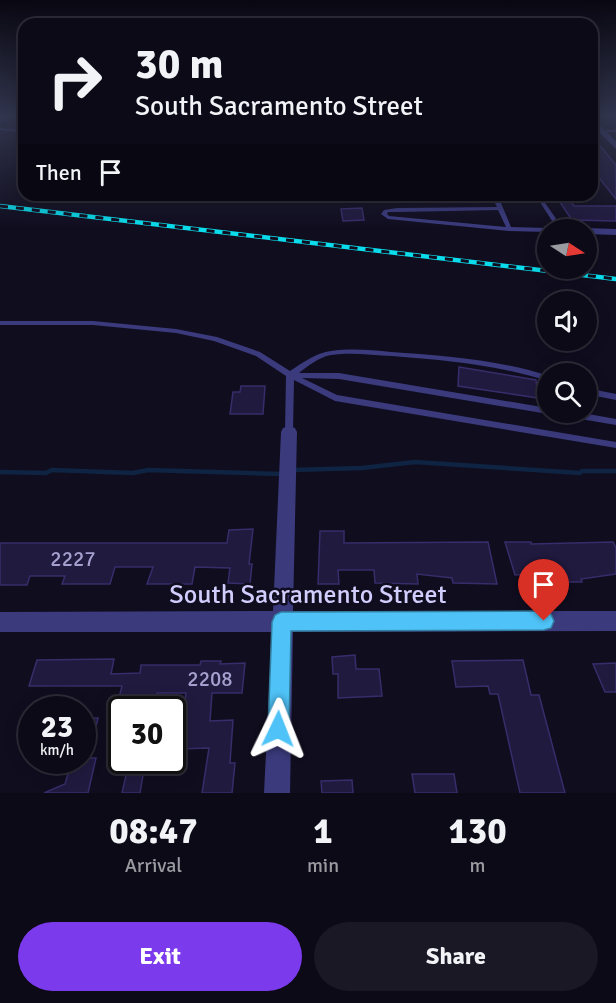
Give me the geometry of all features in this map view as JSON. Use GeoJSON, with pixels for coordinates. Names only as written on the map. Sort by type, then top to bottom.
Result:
{"type":"FeatureCollection","features":[{"type":"Feature","properties":{"kind":"street"},"geometry":{"type":"LineString","coordinates":[[597,231],[616,232]]}},
{"type":"Feature","properties":{"kind":"street"},"geometry":{"type":"LineString","coordinates":[[277,793],[289,432]]}},
{"type":"Feature","properties":{"kind":"street","name":"South Sacramento Street"},"geometry":{"type":"LineString","coordinates":[[0,622],[616,621]]}},
{"type":"Feature","properties":{"kind":"lane"},"geometry":{"type":"LineString","coordinates":[[497,201],[509,229]]}},
{"type":"Feature","properties":{"kind":"lane"},"geometry":{"type":"LineString","coordinates":[[541,201],[553,219]]}},
{"type":"Feature","properties":{"kind":"lane"},"geometry":{"type":"LineString","coordinates":[[500,208],[397,210],[386,211],[384,214],[388,217],[537,230]]}},
{"type":"Feature","properties":{"kind":"lane"},"geometry":{"type":"LineString","coordinates":[[0,323],[93,323],[176,331],[239,346],[266,358],[290,375],[334,398],[616,445]]}},
{"type":"Feature","properties":{"kind":"lane"},"geometry":{"type":"LineString","coordinates":[[290,375],[316,357],[333,352],[365,353],[498,367],[537,375]]}},
{"type":"Feature","properties":{"kind":"lane"},"geometry":{"type":"LineString","coordinates":[[290,375],[339,376],[537,409]]}},
{"type":"Feature","properties":{"kind":"lane"},"geometry":{"type":"LineString","coordinates":[[289,432],[290,375]]}},
{"type":"Feature","properties":{"kind":"lane"},"geometry":{"type":"LineString","coordinates":[[597,393],[616,397]]}},
{"type":"Feature","properties":{"kind":"lane"},"geometry":{"type":"LineString","coordinates":[[597,419],[616,422]]}},
{"type":"Feature","properties":{"kind":"building"},"geometry":{"type":"Polygon","coordinates":[[[598,154],[607,154],[616,165],[616,199],[598,176],[598,154]]]}},
{"type":"Feature","properties":{"kind":"building"},"geometry":{"type":"Polygon","coordinates":[[[559,201],[571,201],[574,206],[616,206],[616,221],[571,219],[559,201]]]}},
{"type":"Feature","properties":{"kind":"building"},"geometry":{"type":"Polygon","coordinates":[[[362,208],[364,220],[343,221],[341,209],[362,208]]]}},
{"type":"Feature","properties":{"kind":"building"},"geometry":{"type":"Polygon","coordinates":[[[459,367],[536,380],[537,398],[458,386],[459,367]]]}},
{"type":"Feature","properties":{"kind":"building"},"geometry":{"type":"Polygon","coordinates":[[[241,386],[265,386],[263,414],[230,414],[233,392],[240,392],[241,386]]]}},
{"type":"Feature","properties":{"kind":"building"},"geometry":{"type":"Polygon","coordinates":[[[253,529],[249,564],[252,564],[250,584],[228,583],[230,568],[195,567],[192,584],[147,584],[153,567],[115,567],[110,584],[62,584],[65,576],[30,576],[27,585],[0,585],[0,543],[227,543],[229,530],[253,529]]]}},
{"type":"Feature","properties":{"kind":"building"},"geometry":{"type":"Polygon","coordinates":[[[320,531],[344,531],[344,543],[488,542],[497,584],[453,583],[452,578],[417,574],[418,584],[375,583],[374,570],[338,570],[339,584],[318,584],[320,531]]]}},
{"type":"Feature","properties":{"kind":"building"},"geometry":{"type":"Polygon","coordinates":[[[505,542],[531,542],[531,544],[613,542],[616,548],[616,574],[581,579],[582,582],[530,582],[529,574],[515,575],[505,542]]]}},
{"type":"Feature","properties":{"kind":"building"},"geometry":{"type":"Polygon","coordinates":[[[355,655],[356,669],[379,669],[382,696],[338,698],[338,674],[333,674],[332,657],[355,655]]]}},
{"type":"Feature","properties":{"kind":"building"},"geometry":{"type":"Polygon","coordinates":[[[114,659],[111,674],[140,673],[141,665],[200,665],[201,661],[221,661],[220,664],[245,663],[242,693],[212,693],[210,721],[233,720],[230,763],[235,763],[232,793],[202,793],[209,748],[186,749],[186,693],[120,696],[122,686],[29,686],[37,660],[114,659]]]}},
{"type":"Feature","properties":{"kind":"building"},"geometry":{"type":"Polygon","coordinates":[[[523,660],[531,695],[539,695],[565,793],[520,793],[498,694],[490,694],[488,686],[456,687],[452,661],[523,660]]]}},
{"type":"Feature","properties":{"kind":"building"},"geometry":{"type":"Polygon","coordinates":[[[616,663],[616,692],[605,692],[593,664],[616,663]]]}},
{"type":"Feature","properties":{"kind":"building"},"geometry":{"type":"Polygon","coordinates":[[[68,774],[92,774],[88,793],[44,793],[65,784],[68,774]]]}},
{"type":"Feature","properties":{"kind":"building"},"geometry":{"type":"Polygon","coordinates":[[[412,774],[454,774],[457,793],[415,793],[412,774]]]}},
{"type":"Feature","properties":{"kind":"building"},"geometry":{"type":"Polygon","coordinates":[[[126,775],[143,775],[140,793],[122,793],[126,775]]]}},
{"type":"Feature","properties":{"kind":"building"},"geometry":{"type":"Polygon","coordinates":[[[352,780],[353,793],[322,793],[321,781],[352,780]]]}},
{"type":"Feature","properties":{"kind":"waterway"},"geometry":{"type":"LineString","coordinates":[[292,470],[362,468],[415,462],[580,473],[582,471],[616,471]]}},
{"type":"Feature","properties":{"kind":"waterway"},"geometry":{"type":"LineString","coordinates":[[0,472],[46,473],[52,470],[133,473],[148,470],[282,474]]}},
{"type":"Feature","properties":{"kind":"railway"},"geometry":{"type":"LineString","coordinates":[[0,206],[616,279]]}},
{"type":"Feature","properties":{"kind":"route"},"geometry":{"type":"LineString","coordinates":[[278,729],[281,622],[544,621]]}}]}
